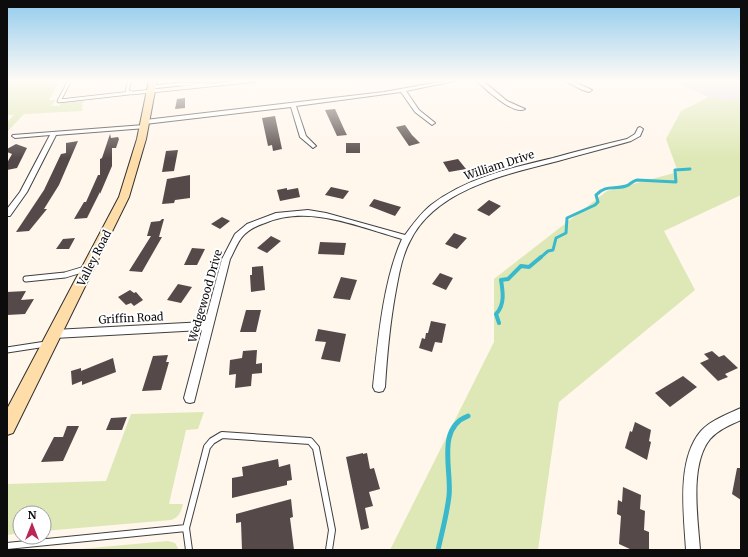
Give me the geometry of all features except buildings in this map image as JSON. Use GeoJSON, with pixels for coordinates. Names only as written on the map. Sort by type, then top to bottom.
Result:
{"type":"FeatureCollection","features":[{"type":"Feature","properties":{"kind":"main road","name":"Valley Road"},"geometry":{"type":"LineString","coordinates":[[7,427],[124,197],[136,165],[148,106]]}},
{"type":"Feature","properties":{"kind":"street"},"geometry":{"type":"LineString","coordinates":[[15,136],[145,124],[278,106]]}},
{"type":"Feature","properties":{"kind":"street"},"geometry":{"type":"LineString","coordinates":[[294,106],[303,137],[313,146]]}},
{"type":"Feature","properties":{"kind":"street"},"geometry":{"type":"LineString","coordinates":[[413,106],[417,111],[432,123]]}},
{"type":"Feature","properties":{"kind":"street"},"geometry":{"type":"LineString","coordinates":[[515,106],[522,109]]}},
{"type":"Feature","properties":{"kind":"street","name":"William Drive"},"geometry":{"type":"LineString","coordinates":[[379,387],[388,310],[396,273],[407,238],[429,211],[446,197],[472,184],[507,172],[629,140],[638,135],[640,129]]}},
{"type":"Feature","properties":{"kind":"street"},"geometry":{"type":"LineString","coordinates":[[7,214],[23,192],[54,133]]}},
{"type":"Feature","properties":{"kind":"street","name":"Wedgewood Drive"},"geometry":{"type":"LineString","coordinates":[[190,398],[229,251],[243,231],[258,222],[285,213],[317,213],[407,238]]}},
{"type":"Feature","properties":{"kind":"street","name":"Griffin Road"},"geometry":{"type":"LineString","coordinates":[[52,339],[209,326]]}},
{"type":"Feature","properties":{"kind":"street"},"geometry":{"type":"LineString","coordinates":[[693,550],[691,473],[696,453],[705,437],[718,425],[741,414]]}},
{"type":"Feature","properties":{"kind":"lane"},"geometry":{"type":"LineString","coordinates":[[26,279],[65,274],[89,268]]}},
{"type":"Feature","properties":{"kind":"lane"},"geometry":{"type":"LineString","coordinates":[[7,350],[52,339]]}},
{"type":"Feature","properties":{"kind":"lane"},"geometry":{"type":"LineString","coordinates":[[189,550],[186,528],[207,447],[212,441],[222,435],[310,441],[316,448],[332,530],[329,550]]}},
{"type":"Feature","properties":{"kind":"lane"},"geometry":{"type":"LineString","coordinates":[[7,546],[186,528]]}},
{"type":"Feature","properties":{"kind":"green space"},"geometry":{"type":"Polygon","coordinates":[[[7,106],[83,106],[82,111],[24,114],[7,132],[7,122],[14,115],[7,115],[7,106]]]}},
{"type":"Feature","properties":{"kind":"green space"},"geometry":{"type":"Polygon","coordinates":[[[691,106],[741,106],[741,195],[664,231],[695,290],[559,402],[538,550],[390,550],[494,342],[494,279],[607,191],[678,172],[666,139],[681,111],[691,106]]]}},
{"type":"Feature","properties":{"kind":"green space"},"geometry":{"type":"Polygon","coordinates":[[[204,412],[198,429],[186,430],[169,504],[183,504],[179,514],[174,519],[52,530],[52,505],[12,505],[12,534],[7,535],[7,484],[106,481],[131,414],[204,412]]]}},
{"type":"Feature","properties":{"kind":"green space"},"geometry":{"type":"Polygon","coordinates":[[[168,541],[175,543],[179,550],[69,550],[168,541]]]}},
{"type":"Feature","properties":{"kind":"waterway"},"geometry":{"type":"LineString","coordinates":[[540,258],[548,251],[553,250],[556,238],[566,233],[567,218],[595,205],[598,202],[596,195],[603,190],[607,188],[626,186],[637,180],[676,182],[675,170],[690,169]]}},
{"type":"Feature","properties":{"kind":"waterway"},"geometry":{"type":"LineString","coordinates":[[499,323],[496,314],[501,307],[502,302],[503,294],[501,280],[508,279],[521,266],[529,267],[541,257]]}},
{"type":"Feature","properties":{"kind":"waterway"},"geometry":{"type":"LineString","coordinates":[[438,550],[449,496],[449,440],[452,430],[458,422],[468,416]]}}]}
